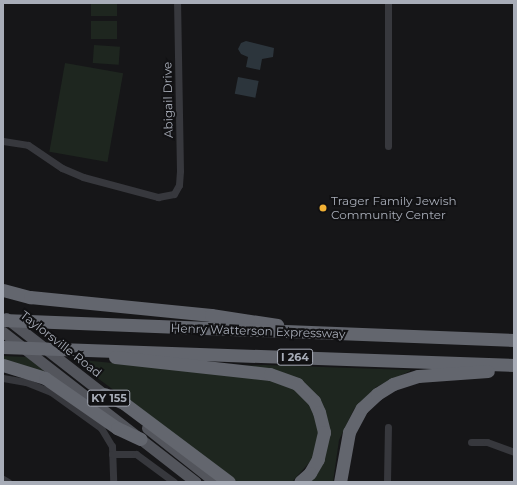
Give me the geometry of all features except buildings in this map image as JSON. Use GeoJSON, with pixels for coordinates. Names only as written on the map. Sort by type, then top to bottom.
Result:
{"type":"FeatureCollection","features":[{"type":"Feature","properties":{"kind":"highway"},"geometry":{"type":"LineString","coordinates":[[3,290],[30,296],[211,315],[339,335]]}},
{"type":"Feature","properties":{"kind":"highway","name":"Henry Watterson Expressway"},"geometry":{"type":"LineString","coordinates":[[3,320],[339,335],[514,340]]}},
{"type":"Feature","properties":{"kind":"highway","name":"Henry Watterson Expressway"},"geometry":{"type":"LineString","coordinates":[[3,347],[514,365]]}},
{"type":"Feature","properties":{"kind":"highway"},"geometry":{"type":"LineString","coordinates":[[71,349],[127,360],[270,374],[297,384],[314,401],[320,412],[324,432],[318,459],[310,473],[300,482]]}},
{"type":"Feature","properties":{"kind":"highway"},"geometry":{"type":"LineString","coordinates":[[3,365],[45,378],[117,428],[141,440]]}},
{"type":"Feature","properties":{"kind":"highway"},"geometry":{"type":"LineString","coordinates":[[340,482],[349,432],[362,408],[380,392],[406,379],[418,376],[514,369]]}},
{"type":"Feature","properties":{"kind":"highway"},"geometry":{"type":"LineString","coordinates":[[104,394],[125,404],[229,482]]}},
{"type":"Feature","properties":{"kind":"main road","name":"Taylorsville Road"},"geometry":{"type":"LineString","coordinates":[[3,316],[215,482]]}},
{"type":"Feature","properties":{"kind":"main road","name":"KY 155"},"geometry":{"type":"LineString","coordinates":[[3,332],[196,482]]}},
{"type":"Feature","properties":{"kind":"street","name":"Abigail Drive"},"geometry":{"type":"LineString","coordinates":[[3,141],[28,146],[62,168],[82,177],[158,196],[174,194],[179,185],[180,171],[177,3]]}},
{"type":"Feature","properties":{"kind":"street"},"geometry":{"type":"LineString","coordinates":[[388,3],[388,146]]}},
{"type":"Feature","properties":{"kind":"street"},"geometry":{"type":"LineString","coordinates":[[3,378],[35,385],[60,398],[101,428],[109,438],[112,454],[113,482]]}},
{"type":"Feature","properties":{"kind":"street"},"geometry":{"type":"LineString","coordinates":[[387,482],[388,427]]}},
{"type":"Feature","properties":{"kind":"street"},"geometry":{"type":"LineString","coordinates":[[471,442],[486,442],[514,452]]}},
{"type":"Feature","properties":{"kind":"street"},"geometry":{"type":"LineString","coordinates":[[112,454],[136,454],[174,482]]}},
{"type":"Feature","properties":{"kind":"street"},"geometry":{"type":"LineString","coordinates":[[3,479],[8,482]]}},
{"type":"Feature","properties":{"kind":"shaded area"},"geometry":{"type":"Polygon","coordinates":[[[91,3],[117,3],[117,16],[91,16],[91,3]]]}},
{"type":"Feature","properties":{"kind":"shaded area"},"geometry":{"type":"Polygon","coordinates":[[[91,21],[117,21],[117,39],[91,39],[91,21]]]}},
{"type":"Feature","properties":{"kind":"shaded area"},"geometry":{"type":"Polygon","coordinates":[[[246,41],[274,48],[273,57],[262,59],[260,70],[246,67],[248,57],[241,54],[238,49],[241,43],[246,41]]]}},
{"type":"Feature","properties":{"kind":"shaded area"},"geometry":{"type":"Polygon","coordinates":[[[94,45],[120,47],[119,65],[93,63],[94,45]]]}},
{"type":"Feature","properties":{"kind":"shaded area"},"geometry":{"type":"Polygon","coordinates":[[[65,63],[123,73],[107,162],[49,152],[65,63]]]}},
{"type":"Feature","properties":{"kind":"shaded area"},"geometry":{"type":"Polygon","coordinates":[[[238,77],[259,81],[255,98],[235,94],[238,77]]]}},
{"type":"Feature","properties":{"kind":"shaded area"},"geometry":{"type":"Polygon","coordinates":[[[3,356],[27,357],[50,376],[3,362],[3,356]]]}},
{"type":"Feature","properties":{"kind":"shaded area"},"geometry":{"type":"Polygon","coordinates":[[[72,359],[275,379],[303,394],[319,423],[315,456],[292,482],[237,482],[72,359]]]}},
{"type":"Feature","properties":{"kind":"shaded area"},"geometry":{"type":"Polygon","coordinates":[[[265,365],[410,371],[376,387],[354,409],[339,440],[333,482],[305,482],[320,463],[315,396],[231,366],[265,365]]]}},
{"type":"Feature","properties":{"kind":"place","name":"Trager Family Jewish Community Center"},"geometry":{"type":"Point","coordinates":[323,208]}}]}
